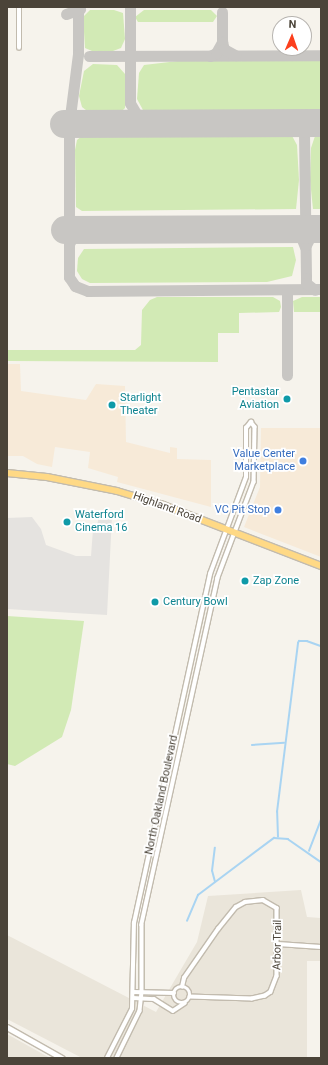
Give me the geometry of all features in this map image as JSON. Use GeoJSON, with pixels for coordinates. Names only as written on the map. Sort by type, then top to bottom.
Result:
{"type":"FeatureCollection","features":[{"type":"Feature","properties":{"kind":"highway","name":"Highland Road"},"geometry":{"type":"LineString","coordinates":[[7,473],[47,476],[106,488],[163,505],[321,566]]}},
{"type":"Feature","properties":{"kind":"street"},"geometry":{"type":"LineString","coordinates":[[19,7],[19,48]]}},
{"type":"Feature","properties":{"kind":"street","name":"North Oakland Boulevard"},"geometry":{"type":"LineString","coordinates":[[107,1058],[130,1014],[133,998],[134,923],[209,578],[246,477],[246,428],[251,422],[255,427],[255,477],[218,578],[142,925],[142,998],[138,1016],[117,1058]]}},
{"type":"Feature","properties":{"kind":"street","name":"Arbor Trail"},"geometry":{"type":"LineString","coordinates":[[182,987],[184,978],[222,923],[244,902],[263,900],[277,908],[278,944],[276,984],[265,996],[252,999],[190,997]]}},
{"type":"Feature","properties":{"kind":"street"},"geometry":{"type":"LineString","coordinates":[[278,944],[321,947]]}},
{"type":"Feature","properties":{"kind":"street"},"geometry":{"type":"LineString","coordinates":[[133,992],[174,993],[182,987],[190,992],[190,997],[185,1003],[173,1011],[154,999],[133,998]]}},
{"type":"Feature","properties":{"kind":"street"},"geometry":{"type":"LineString","coordinates":[[174,993],[175,1000],[185,1003]]}},
{"type":"Feature","properties":{"kind":"street"},"geometry":{"type":"LineString","coordinates":[[7,1027],[62,1058]]}},
{"type":"Feature","properties":{"kind":"shaded area"},"geometry":{"type":"Polygon","coordinates":[[[7,364],[20,364],[21,391],[86,400],[96,384],[125,386],[126,442],[170,453],[170,447],[177,448],[177,459],[211,460],[211,507],[117,482],[118,477],[88,468],[90,452],[55,447],[52,467],[37,464],[23,456],[7,456],[7,364]]]}},
{"type":"Feature","properties":{"kind":"shaded area"},"geometry":{"type":"Polygon","coordinates":[[[261,428],[321,428],[321,557],[244,527],[260,487],[261,428]]]}},
{"type":"Feature","properties":{"kind":"shaded area"},"geometry":{"type":"Polygon","coordinates":[[[99,516],[112,517],[107,615],[7,609],[7,518],[32,517],[41,529],[46,545],[76,556],[91,556],[93,529],[97,526],[99,516]]]}},
{"type":"Feature","properties":{"kind":"shaded area"},"geometry":{"type":"Polygon","coordinates":[[[301,890],[307,917],[321,918],[321,961],[307,961],[307,1058],[82,1058],[7,1019],[7,935],[156,1012],[197,942],[208,896],[301,890]]]}},
{"type":"Feature","properties":{"kind":"shaded area"},"geometry":{"type":"Polygon","coordinates":[[[7,1034],[50,1058],[7,1058],[7,1034]]]}},
{"type":"Feature","properties":{"kind":"green space"},"geometry":{"type":"Polygon","coordinates":[[[90,10],[114,10],[123,13],[125,39],[121,48],[113,51],[92,51],[85,48],[83,17],[90,10]]]}},
{"type":"Feature","properties":{"kind":"green space"},"geometry":{"type":"Polygon","coordinates":[[[144,10],[211,10],[217,16],[213,22],[138,22],[135,17],[144,10]]]}},
{"type":"Feature","properties":{"kind":"green space"},"geometry":{"type":"Polygon","coordinates":[[[321,60],[321,112],[154,114],[143,110],[137,99],[139,73],[144,65],[178,61],[321,60]]]}},
{"type":"Feature","properties":{"kind":"green space"},"geometry":{"type":"Polygon","coordinates":[[[93,64],[117,65],[125,74],[125,108],[120,113],[91,114],[82,107],[79,96],[84,71],[93,64]]]}},
{"type":"Feature","properties":{"kind":"green space"},"geometry":{"type":"Polygon","coordinates":[[[285,132],[291,134],[297,145],[299,180],[296,209],[82,211],[76,207],[75,150],[77,140],[83,135],[285,132]]]}},
{"type":"Feature","properties":{"kind":"green space"},"geometry":{"type":"Polygon","coordinates":[[[321,133],[321,209],[313,209],[310,180],[311,148],[315,136],[321,133]]]}},
{"type":"Feature","properties":{"kind":"green space"},"geometry":{"type":"Polygon","coordinates":[[[293,247],[296,260],[292,276],[267,282],[90,283],[82,279],[77,271],[78,258],[84,249],[293,247]]]}},
{"type":"Feature","properties":{"kind":"green space"},"geometry":{"type":"Polygon","coordinates":[[[157,297],[273,297],[280,301],[281,307],[279,312],[239,313],[239,333],[218,333],[218,362],[7,361],[7,350],[135,350],[141,345],[142,310],[150,300],[157,297]]]}},
{"type":"Feature","properties":{"kind":"green space"},"geometry":{"type":"Polygon","coordinates":[[[302,297],[321,297],[321,312],[294,312],[293,301],[302,297]]]}},
{"type":"Feature","properties":{"kind":"green space"},"geometry":{"type":"Polygon","coordinates":[[[7,616],[84,621],[71,710],[62,737],[15,766],[7,764],[7,616]]]}},
{"type":"Feature","properties":{"kind":"waterway"},"geometry":{"type":"LineString","coordinates":[[278,837],[277,812],[298,643],[299,641],[307,641],[321,646]]}},
{"type":"Feature","properties":{"kind":"waterway"},"geometry":{"type":"LineString","coordinates":[[252,745],[284,743]]}},
{"type":"Feature","properties":{"kind":"waterway"},"geometry":{"type":"LineString","coordinates":[[309,851],[321,820]]}},
{"type":"Feature","properties":{"kind":"waterway"},"geometry":{"type":"LineString","coordinates":[[187,921],[198,895],[274,838],[288,839],[321,862]]}},
{"type":"Feature","properties":{"kind":"waterway"},"geometry":{"type":"LineString","coordinates":[[215,848],[212,871],[215,882]]}},
{"type":"Feature","properties":{"kind":"taxiway"},"geometry":{"type":"LineString","coordinates":[[78,7],[78,54],[69,124],[69,277],[75,286],[88,291],[321,289]]}},
{"type":"Feature","properties":{"kind":"taxiway"},"geometry":{"type":"LineString","coordinates":[[130,7],[130,103],[138,117],[152,123]]}},
{"type":"Feature","properties":{"kind":"taxiway"},"geometry":{"type":"LineString","coordinates":[[66,14],[80,9]]}},
{"type":"Feature","properties":{"kind":"taxiway"},"geometry":{"type":"LineString","coordinates":[[222,12],[222,42]]}},
{"type":"Feature","properties":{"kind":"taxiway"},"geometry":{"type":"LineString","coordinates":[[210,56],[216,53],[222,42],[224,49],[235,55]]}},
{"type":"Feature","properties":{"kind":"taxiway"},"geometry":{"type":"LineString","coordinates":[[89,56],[321,55]]}},
{"type":"Feature","properties":{"kind":"taxiway"},"geometry":{"type":"LineString","coordinates":[[295,123],[304,133]]}},
{"type":"Feature","properties":{"kind":"taxiway"},"geometry":{"type":"LineString","coordinates":[[314,123],[307,127],[304,133],[306,283],[315,290]]}},
{"type":"Feature","properties":{"kind":"taxiway"},"geometry":{"type":"LineString","coordinates":[[286,229],[301,237],[305,247]]}},
{"type":"Feature","properties":{"kind":"taxiway"},"geometry":{"type":"LineString","coordinates":[[69,244],[72,238],[84,230]]}},
{"type":"Feature","properties":{"kind":"taxiway"},"geometry":{"type":"LineString","coordinates":[[306,245],[311,235],[321,230]]}},
{"type":"Feature","properties":{"kind":"taxiway"},"geometry":{"type":"LineString","coordinates":[[287,290],[287,375]]}},
{"type":"Feature","properties":{"kind":"runway"},"geometry":{"type":"LineString","coordinates":[[64,124],[321,123]]}},
{"type":"Feature","properties":{"kind":"runway"},"geometry":{"type":"LineString","coordinates":[[65,230],[321,229]]}},
{"type":"Feature","properties":{"kind":"place","name":"Pentastar Aviation"},"geometry":{"type":"Point","coordinates":[287,399]}},
{"type":"Feature","properties":{"kind":"place","name":"Starlight Theater"},"geometry":{"type":"Point","coordinates":[112,405]}},
{"type":"Feature","properties":{"kind":"place","name":"Value Center Marketplace"},"geometry":{"type":"Point","coordinates":[303,461]}},
{"type":"Feature","properties":{"kind":"place","name":"VC Pit Stop"},"geometry":{"type":"Point","coordinates":[278,510]}},
{"type":"Feature","properties":{"kind":"place","name":"Waterford Cinema 16"},"geometry":{"type":"Point","coordinates":[67,522]}},
{"type":"Feature","properties":{"kind":"place","name":"Zap Zone"},"geometry":{"type":"Point","coordinates":[245,581]}},
{"type":"Feature","properties":{"kind":"place","name":"Century Bowl"},"geometry":{"type":"Point","coordinates":[155,602]}}]}
